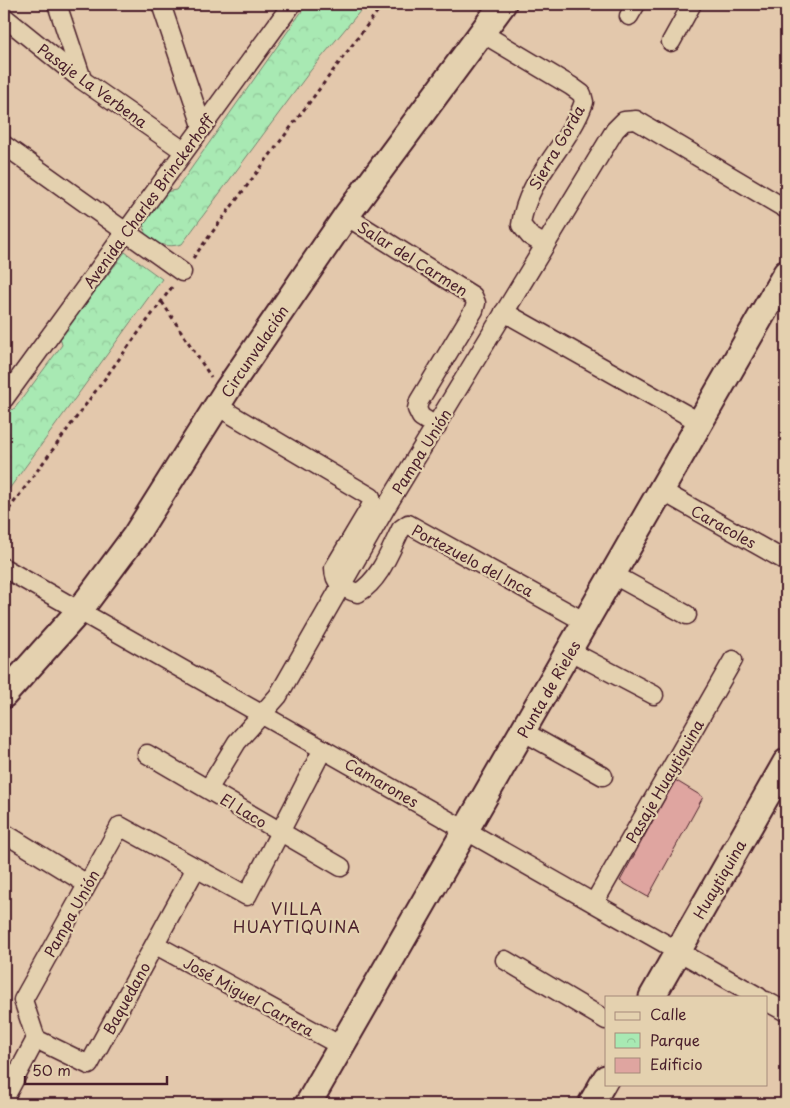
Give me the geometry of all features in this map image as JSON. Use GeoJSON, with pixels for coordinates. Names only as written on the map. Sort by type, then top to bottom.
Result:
{"type":"FeatureCollection","features":[{"type":"Feature","properties":{"kind":"street"},"geometry":{"type":"LineString","coordinates":[[57,4],[82,80]]}},
{"type":"Feature","properties":{"kind":"street"},"geometry":{"type":"LineString","coordinates":[[161,4],[202,126]]}},
{"type":"Feature","properties":{"kind":"street","name":"Avenida Charles Brinckerhoff"},"geometry":{"type":"LineString","coordinates":[[4,399],[292,4]]}},
{"type":"Feature","properties":{"kind":"street","name":"Circunvalación"},"geometry":{"type":"LineString","coordinates":[[4,695],[80,610],[135,536],[222,398],[346,216],[503,4]]}},
{"type":"Feature","properties":{"kind":"street"},"geometry":{"type":"LineString","coordinates":[[671,42],[692,4]]}},
{"type":"Feature","properties":{"kind":"street","name":"Pasaje La Verbena"},"geometry":{"type":"LineString","coordinates":[[4,17],[82,80],[184,151]]}},
{"type":"Feature","properties":{"kind":"street","name":"Sierra Gorda"},"geometry":{"type":"LineString","coordinates":[[482,33],[582,94],[584,102],[529,194],[523,212],[521,226],[530,236],[545,245]]}},
{"type":"Feature","properties":{"kind":"street","name":"Pampa Unión"},"geometry":{"type":"LineString","coordinates":[[209,788],[237,742],[278,696],[340,586],[615,130],[624,121],[636,120],[786,208]]}},
{"type":"Feature","properties":{"kind":"street"},"geometry":{"type":"LineString","coordinates":[[4,145],[124,233],[182,272]]}},
{"type":"Feature","properties":{"kind":"street","name":"Salar del Carmen"},"geometry":{"type":"LineString","coordinates":[[346,216],[474,296],[476,303],[474,310],[418,401],[417,409],[421,417],[437,427]]}},
{"type":"Feature","properties":{"kind":"street","name":"Punta de Rieles"},"geometry":{"type":"LineString","coordinates":[[308,1104],[465,829],[588,623],[786,273]]}},
{"type":"Feature","properties":{"kind":"street"},"geometry":{"type":"LineString","coordinates":[[504,312],[701,423]]}},
{"type":"Feature","properties":{"kind":"street"},"geometry":{"type":"LineString","coordinates":[[222,398],[371,496],[372,504],[334,568],[334,578],[340,586]]}},
{"type":"Feature","properties":{"kind":"street","name":"Caracoles"},"geometry":{"type":"LineString","coordinates":[[662,491],[786,561]]}},
{"type":"Feature","properties":{"kind":"street","name":"Portezuelo del Inca"},"geometry":{"type":"LineString","coordinates":[[340,586],[358,593],[367,587],[376,576],[402,529],[408,524],[588,623]]}},
{"type":"Feature","properties":{"kind":"street","name":"Camarones"},"geometry":{"type":"LineString","coordinates":[[4,568],[757,996]]}},
{"type":"Feature","properties":{"kind":"street"},"geometry":{"type":"LineString","coordinates":[[614,574],[687,615]]}},
{"type":"Feature","properties":{"kind":"street"},"geometry":{"type":"LineString","coordinates":[[570,651],[654,695]]}},
{"type":"Feature","properties":{"kind":"street","name":"Pasaje Huaytiquina"},"geometry":{"type":"LineString","coordinates":[[594,903],[734,660]]}},
{"type":"Feature","properties":{"kind":"street"},"geometry":{"type":"LineString","coordinates":[[524,732],[603,776]]}},
{"type":"Feature","properties":{"kind":"street"},"geometry":{"type":"LineString","coordinates":[[196,868],[247,896],[323,749]]}},
{"type":"Feature","properties":{"kind":"street","name":"El Laco"},"geometry":{"type":"LineString","coordinates":[[147,754],[209,788],[341,867]]}},
{"type":"Feature","properties":{"kind":"street","name":"Huaytiquina"},"geometry":{"type":"LineString","coordinates":[[653,996],[786,762]]}},
{"type":"Feature","properties":{"kind":"street","name":"Pampa Unión"},"geometry":{"type":"LineString","coordinates":[[36,1040],[23,1000],[120,826],[196,868]]}},
{"type":"Feature","properties":{"kind":"street"},"geometry":{"type":"LineString","coordinates":[[4,834],[87,884]]}},
{"type":"Feature","properties":{"kind":"street","name":"Baquedano"},"geometry":{"type":"LineString","coordinates":[[36,1040],[89,1066],[196,868]]}},
{"type":"Feature","properties":{"kind":"street","name":"José Miguel Carrera"},"geometry":{"type":"LineString","coordinates":[[156,945],[342,1046]]}},
{"type":"Feature","properties":{"kind":"street"},"geometry":{"type":"LineString","coordinates":[[505,960],[605,1019]]}},
{"type":"Feature","properties":{"kind":"street"},"geometry":{"type":"LineString","coordinates":[[768,1002],[786,1012]]}},
{"type":"Feature","properties":{"kind":"street"},"geometry":{"type":"LineString","coordinates":[[4,1099],[36,1040]]}},
{"type":"Feature","properties":{"kind":"street"},"geometry":{"type":"LineString","coordinates":[[596,1103],[605,1080]]}},
{"type":"Feature","properties":{"kind":"path"},"geometry":{"type":"LineString","coordinates":[[162,302],[214,381],[222,398]]}},
{"type":"Feature","properties":{"kind":"green space"},"geometry":{"type":"Polygon","coordinates":[[[307,4],[366,4],[311,70],[182,244],[163,245],[145,236],[144,222],[165,192],[176,190],[307,4]]]}},
{"type":"Feature","properties":{"kind":"green space"},"geometry":{"type":"Polygon","coordinates":[[[125,252],[162,279],[4,496],[4,414],[15,408],[62,345],[60,337],[125,252]]]}},
{"type":"Feature","properties":{"kind":"building"},"geometry":{"type":"Polygon","coordinates":[[[675,780],[703,797],[648,897],[620,881],[675,780]]]}},
{"type":"Feature","properties":{"kind":"district","name":"VILLA HUAYTIQUINA"},"geometry":{"type":"Point","coordinates":[297,917]}}]}
